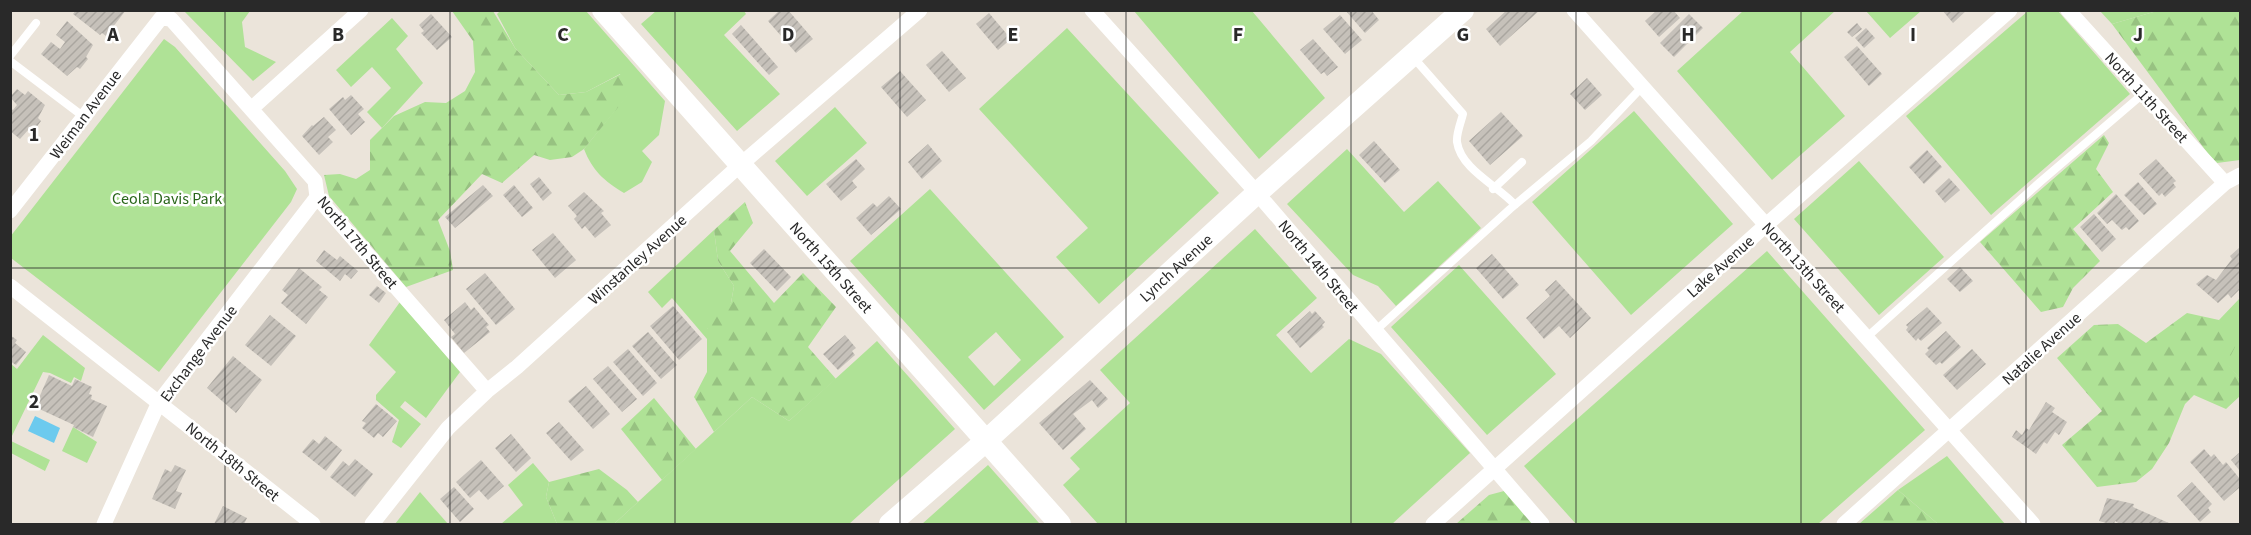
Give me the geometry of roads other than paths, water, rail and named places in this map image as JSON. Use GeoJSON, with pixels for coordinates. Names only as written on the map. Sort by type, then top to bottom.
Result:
{"type":"FeatureCollection","features":[{"type":"Feature","properties":{"kind":"street"},"geometry":{"type":"LineString","coordinates":[[251,109],[361,10]]}},
{"type":"Feature","properties":{"kind":"street","name":"North 15th Street"},"geometry":{"type":"LineString","coordinates":[[603,10],[739,166],[987,440],[1060,525]]}},
{"type":"Feature","properties":{"kind":"street","name":"Winstanley Avenue"},"geometry":{"type":"LineString","coordinates":[[372,525],[448,428],[487,391],[518,367],[739,166],[920,10]]}},
{"type":"Feature","properties":{"kind":"street","name":"North 14th Street"},"geometry":{"type":"LineString","coordinates":[[1092,10],[1257,193],[1493,471],[1542,525]]}},
{"type":"Feature","properties":{"kind":"street","name":"Lynch Avenue"},"geometry":{"type":"LineString","coordinates":[[890,525],[1463,10]]}},
{"type":"Feature","properties":{"kind":"street","name":"North 13th Street"},"geometry":{"type":"LineString","coordinates":[[1574,10],[2033,525]]}},
{"type":"Feature","properties":{"kind":"street","name":"Lake Avenue"},"geometry":{"type":"LineString","coordinates":[[1433,525],[1766,225],[2010,10]]}},
{"type":"Feature","properties":{"kind":"street","name":"North 11th Street"},"geometry":{"type":"LineString","coordinates":[[2068,10],[2225,183]]}},
{"type":"Feature","properties":{"kind":"street","name":"North 17th Street"},"geometry":{"type":"LineString","coordinates":[[161,18],[171,19],[184,31],[315,181],[317,197],[487,391]]}},
{"type":"Feature","properties":{"kind":"street","name":"Weiman Avenue"},"geometry":{"type":"LineString","coordinates":[[10,211],[133,50],[161,18]]}},
{"type":"Feature","properties":{"kind":"street","name":"Natalie Avenue"},"geometry":{"type":"LineString","coordinates":[[1844,525],[2225,183],[2241,174]]}},
{"type":"Feature","properties":{"kind":"street","name":"Exchange Avenue"},"geometry":{"type":"LineString","coordinates":[[104,525],[159,402],[317,197]]}},
{"type":"Feature","properties":{"kind":"street","name":"North 18th Street"},"geometry":{"type":"LineString","coordinates":[[10,286],[313,525]]}},
{"type":"Feature","properties":{"kind":"lane"},"geometry":{"type":"LineString","coordinates":[[36,23],[10,59],[84,117]]}},
{"type":"Feature","properties":{"kind":"lane"},"geometry":{"type":"LineString","coordinates":[[1412,56],[1463,114],[1457,143],[1468,164],[1493,189],[1504,192],[1515,205]]}},
{"type":"Feature","properties":{"kind":"lane"},"geometry":{"type":"LineString","coordinates":[[1375,331],[1515,205],[1591,141],[1642,87]]}},
{"type":"Feature","properties":{"kind":"lane"},"geometry":{"type":"LineString","coordinates":[[1867,338],[2040,182],[2144,93]]}},
{"type":"Feature","properties":{"kind":"lane"},"geometry":{"type":"LineString","coordinates":[[1493,189],[1522,162]]}},
{"type":"Feature","properties":{"kind":"water"},"geometry":{"type":"Polygon","coordinates":[[[35,416],[60,428],[54,443],[28,431],[35,416]]]}},
{"type":"Feature","properties":{"kind":"park label","name":"Ceola Davis Park"},"geometry":{"type":"Point","coordinates":[167,198]}}]}
